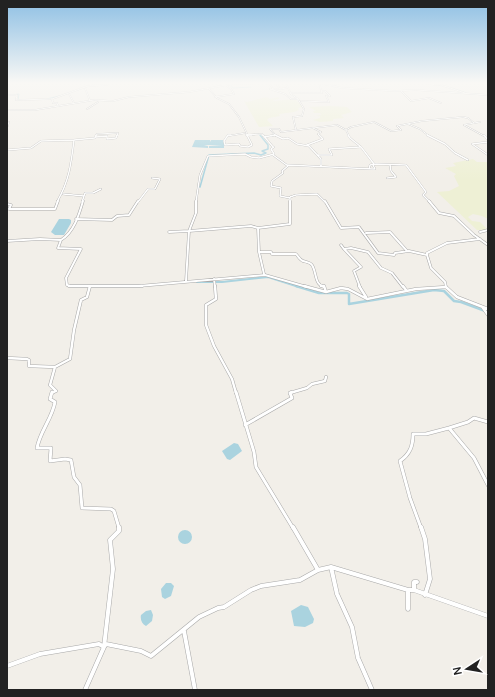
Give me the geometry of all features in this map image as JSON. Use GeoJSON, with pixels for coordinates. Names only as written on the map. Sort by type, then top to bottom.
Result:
{"type":"FeatureCollection","features":[{"type":"Feature","properties":{"kind":"street"},"geometry":{"type":"LineString","coordinates":[[237,115],[239,117],[246,134],[252,146],[248,147],[240,146],[239,144],[224,144],[224,141],[228,136],[246,134],[262,134],[273,147],[271,148],[274,154],[272,155]]}},
{"type":"Feature","properties":{"kind":"street"},"geometry":{"type":"LineString","coordinates":[[296,130],[293,116],[302,116],[302,115]]}},
{"type":"Feature","properties":{"kind":"street"},"geometry":{"type":"LineString","coordinates":[[346,130],[351,127],[374,122],[391,131],[401,130],[397,126],[422,121],[463,117],[468,118],[474,123]]}},
{"type":"Feature","properties":{"kind":"street"},"geometry":{"type":"LineString","coordinates":[[7,122],[10,122],[7,128]]}},
{"type":"Feature","properties":{"kind":"street"},"geometry":{"type":"LineString","coordinates":[[480,122],[464,124],[483,134],[488,141],[472,144],[488,155]]}},
{"type":"Feature","properties":{"kind":"street"},"geometry":{"type":"LineString","coordinates":[[408,124],[420,129],[433,139],[445,144],[455,153],[468,160]]}},
{"type":"Feature","properties":{"kind":"street"},"geometry":{"type":"LineString","coordinates":[[186,281],[190,223],[196,213],[196,194],[204,162],[208,156],[245,154],[250,157],[272,155],[287,165],[298,164],[375,169],[374,164],[361,147],[350,138],[346,130],[336,125],[312,128],[296,130],[281,132],[279,129],[270,129],[275,135],[284,139],[288,138],[297,144],[307,145],[323,139],[318,134],[320,132],[312,128]]}},
{"type":"Feature","properties":{"kind":"street"},"geometry":{"type":"LineString","coordinates":[[41,141],[74,140],[107,136],[107,139],[116,138],[118,133],[98,134],[96,137]]}},
{"type":"Feature","properties":{"kind":"street"},"geometry":{"type":"LineString","coordinates":[[264,137],[275,135]]}},
{"type":"Feature","properties":{"kind":"street"},"geometry":{"type":"LineString","coordinates":[[7,150],[31,148],[38,142],[48,139]]}},
{"type":"Feature","properties":{"kind":"street"},"geometry":{"type":"LineString","coordinates":[[7,204],[11,204],[10,209],[55,209],[58,200],[60,200],[63,194],[70,174],[74,140]]}},
{"type":"Feature","properties":{"kind":"street"},"geometry":{"type":"LineString","coordinates":[[307,145],[315,151],[320,160],[321,166]]}},
{"type":"Feature","properties":{"kind":"street"},"geometry":{"type":"LineString","coordinates":[[317,155],[332,155],[329,149],[361,147]]}},
{"type":"Feature","properties":{"kind":"street"},"geometry":{"type":"LineString","coordinates":[[368,169],[370,165],[374,164],[389,164],[395,166],[406,165],[426,192],[423,195],[439,213],[450,214],[455,217],[460,223],[488,245]]}},
{"type":"Feature","properties":{"kind":"street"},"geometry":{"type":"LineString","coordinates":[[387,178],[396,177],[391,171],[389,164]]}},
{"type":"Feature","properties":{"kind":"street"},"geometry":{"type":"LineString","coordinates":[[287,165],[286,169],[281,172],[283,172],[270,185],[281,188],[280,196],[290,198],[296,195],[317,194],[324,200],[341,228],[359,227],[366,233],[371,245],[378,253],[394,255],[395,253],[408,252],[427,255]]}},
{"type":"Feature","properties":{"kind":"street"},"geometry":{"type":"LineString","coordinates":[[76,220],[104,221],[112,220],[114,216],[130,215],[145,192],[148,189],[155,189],[157,187],[160,179],[152,178]]}},
{"type":"Feature","properties":{"kind":"street"},"geometry":{"type":"LineString","coordinates":[[101,189],[93,193],[85,193],[76,220],[69,234],[61,240],[58,248],[81,249],[66,278],[67,285],[139,286],[186,281],[214,281],[265,275],[326,292],[341,288],[348,289],[368,299],[406,290],[446,287]]}},
{"type":"Feature","properties":{"kind":"street"},"geometry":{"type":"LineString","coordinates":[[63,194],[84,196]]}},
{"type":"Feature","properties":{"kind":"street"},"geometry":{"type":"LineString","coordinates":[[169,232],[252,226],[258,228],[290,224],[288,215],[290,198]]}},
{"type":"Feature","properties":{"kind":"street"},"geometry":{"type":"LineString","coordinates":[[258,228],[260,252],[263,272],[265,275]]}},
{"type":"Feature","properties":{"kind":"street"},"geometry":{"type":"LineString","coordinates":[[480,232],[488,230]]}},
{"type":"Feature","properties":{"kind":"street"},"geometry":{"type":"LineString","coordinates":[[366,233],[390,232],[408,252]]}},
{"type":"Feature","properties":{"kind":"street"},"geometry":{"type":"LineString","coordinates":[[7,241],[40,239],[61,240]]}},
{"type":"Feature","properties":{"kind":"street"},"geometry":{"type":"LineString","coordinates":[[427,255],[426,253],[445,244],[480,239]]}},
{"type":"Feature","properties":{"kind":"street"},"geometry":{"type":"LineString","coordinates":[[340,245],[360,267],[354,271],[361,290],[368,299]]}},
{"type":"Feature","properties":{"kind":"street"},"geometry":{"type":"LineString","coordinates":[[344,249],[351,248],[368,252],[381,269],[387,273],[392,273],[406,290]]}},
{"type":"Feature","properties":{"kind":"street"},"geometry":{"type":"LineString","coordinates":[[260,252],[268,251],[272,254],[296,254],[302,261],[311,264],[316,280],[321,286],[324,286],[326,292]]}},
{"type":"Feature","properties":{"kind":"street"},"geometry":{"type":"LineString","coordinates":[[427,255],[431,268],[445,282],[447,285],[446,287],[457,297],[488,309]]}},
{"type":"Feature","properties":{"kind":"street"},"geometry":{"type":"LineString","coordinates":[[214,281],[216,299],[206,305],[206,325],[214,346],[232,379],[254,452],[256,467],[318,570]]}},
{"type":"Feature","properties":{"kind":"street"},"geometry":{"type":"LineString","coordinates":[[7,358],[27,359],[29,360],[29,366],[33,367],[44,365],[54,367],[70,359],[74,330],[82,300],[86,297],[90,286]]}},
{"type":"Feature","properties":{"kind":"street"},"geometry":{"type":"LineString","coordinates":[[483,308],[484,312],[488,315]]}},
{"type":"Feature","properties":{"kind":"street"},"geometry":{"type":"LineString","coordinates":[[54,367],[54,375],[50,385],[56,390],[52,392],[50,399],[55,402],[54,410],[40,433],[37,448],[51,448],[50,461],[71,460],[74,477],[80,485],[82,508],[111,509],[114,511],[119,524],[119,531],[110,540],[112,578],[104,646],[85,690]]}},
{"type":"Feature","properties":{"kind":"street"},"geometry":{"type":"LineString","coordinates":[[245,424],[263,416],[292,398],[290,392],[307,388],[312,384],[325,381],[326,377]]}},
{"type":"Feature","properties":{"kind":"street"},"geometry":{"type":"LineString","coordinates":[[425,595],[430,578],[426,539],[410,498],[400,461],[407,457],[413,446],[413,434],[426,434],[449,428],[468,422],[474,418],[488,422]]}},
{"type":"Feature","properties":{"kind":"street"},"geometry":{"type":"LineString","coordinates":[[449,428],[463,443],[478,465],[488,485]]}},
{"type":"Feature","properties":{"kind":"street"},"geometry":{"type":"LineString","coordinates":[[7,666],[19,660],[99,644],[104,646],[106,644],[128,648],[151,656],[184,631],[199,617],[218,608],[224,607],[251,590],[261,586],[300,580],[318,570],[331,567],[408,590],[414,590],[488,616]]}},
{"type":"Feature","properties":{"kind":"street"},"geometry":{"type":"LineString","coordinates":[[331,567],[337,594],[348,615],[352,627],[358,658],[372,690]]}},
{"type":"Feature","properties":{"kind":"street"},"geometry":{"type":"LineString","coordinates":[[414,590],[414,582],[417,582]]}},
{"type":"Feature","properties":{"kind":"street"},"geometry":{"type":"LineString","coordinates":[[408,590],[408,609]]}},
{"type":"Feature","properties":{"kind":"street"},"geometry":{"type":"LineString","coordinates":[[184,631],[195,690]]}},
{"type":"Feature","properties":{"kind":"green space"},"geometry":{"type":"Polygon","coordinates":[[[252,115],[279,115],[280,116],[269,118],[267,120],[273,126],[259,127],[252,115]]]}},
{"type":"Feature","properties":{"kind":"green space"},"geometry":{"type":"Polygon","coordinates":[[[341,115],[344,118],[320,122],[313,120],[320,118],[320,116],[316,116],[343,115],[341,115]]]}},
{"type":"Feature","properties":{"kind":"green space"},"geometry":{"type":"Polygon","coordinates":[[[473,159],[477,162],[488,162],[488,219],[473,214],[468,217],[472,221],[480,222],[488,230],[477,230],[437,192],[449,191],[459,186],[454,176],[456,174],[445,168],[456,166],[453,163],[473,159]]]}},
{"type":"Feature","properties":{"kind":"water"},"geometry":{"type":"Polygon","coordinates":[[[195,140],[210,140],[210,142],[211,140],[224,140],[224,148],[209,148],[209,146],[222,145],[204,145],[208,146],[208,148],[192,147],[195,140]]]}},
{"type":"Feature","properties":{"kind":"water"},"geometry":{"type":"Polygon","coordinates":[[[59,219],[71,220],[71,223],[64,235],[55,235],[51,232],[59,219]]]}},
{"type":"Feature","properties":{"kind":"water"},"geometry":{"type":"Polygon","coordinates":[[[234,443],[238,444],[242,451],[230,460],[227,459],[222,451],[234,443]]]}},
{"type":"Feature","properties":{"kind":"water"},"geometry":{"type":"Polygon","coordinates":[[[182,530],[188,530],[192,534],[192,540],[188,544],[182,544],[178,540],[178,534],[182,530]]]}},
{"type":"Feature","properties":{"kind":"water"},"geometry":{"type":"Polygon","coordinates":[[[166,583],[171,583],[174,586],[171,596],[165,599],[162,597],[161,589],[166,583]]]}},
{"type":"Feature","properties":{"kind":"water"},"geometry":{"type":"Polygon","coordinates":[[[301,605],[308,607],[314,619],[313,623],[305,627],[294,626],[291,611],[301,605]]]}},
{"type":"Feature","properties":{"kind":"water"},"geometry":{"type":"Polygon","coordinates":[[[151,610],[153,615],[152,621],[146,626],[143,624],[141,615],[146,611],[151,610]]]}},
{"type":"Feature","properties":{"kind":"waterway"},"geometry":{"type":"LineString","coordinates":[[200,187],[209,155],[254,153],[261,155],[266,153],[262,151],[268,149],[268,145],[260,135]]}},
{"type":"Feature","properties":{"kind":"waterway"},"geometry":{"type":"LineString","coordinates":[[197,282],[222,282],[268,277],[299,287]]}},
{"type":"Feature","properties":{"kind":"waterway"},"geometry":{"type":"LineString","coordinates":[[296,286],[319,293],[347,293],[349,294],[349,304],[434,290],[444,291],[454,301],[461,302],[488,312]]}}]}
